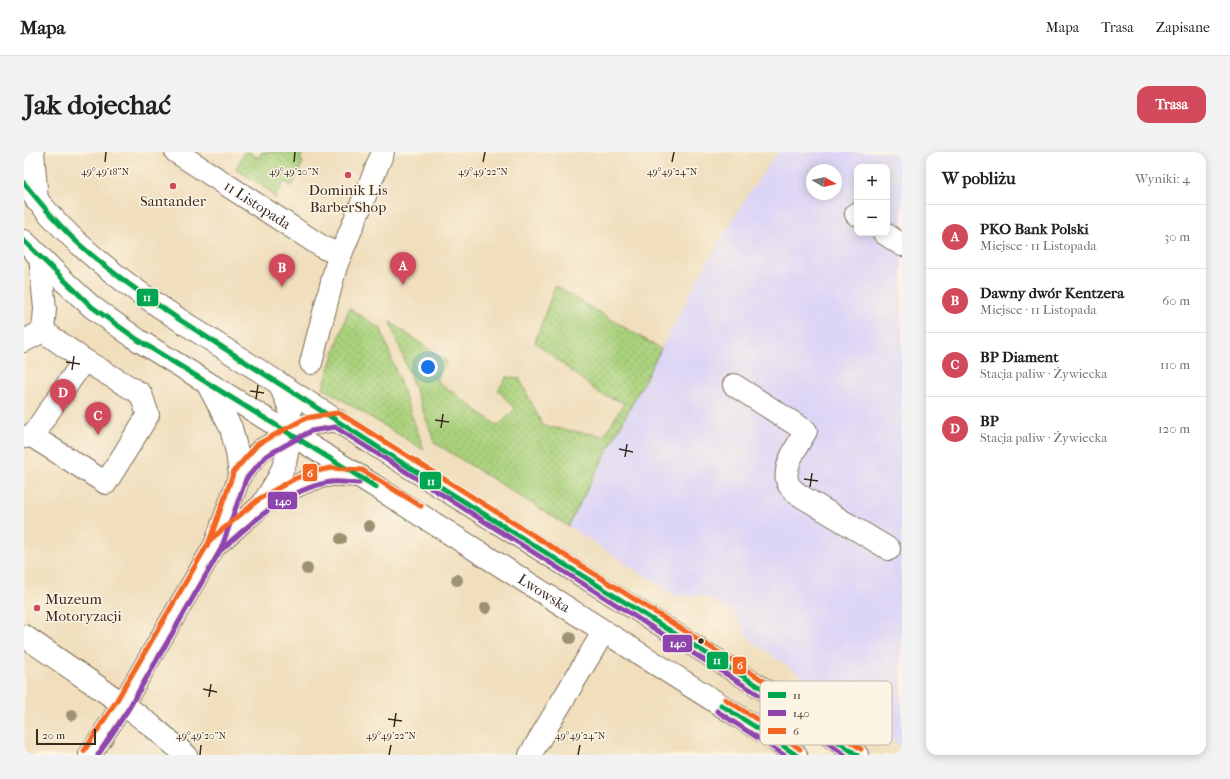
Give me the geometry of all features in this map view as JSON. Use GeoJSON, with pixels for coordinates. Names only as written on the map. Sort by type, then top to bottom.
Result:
{"type":"FeatureCollection","features":[{"type":"Feature","properties":{"kind":"main road"},"geometry":{"type":"LineString","coordinates":[[33,152],[38,202]]}},
{"type":"Feature","properties":{"kind":"main road","name":"11 Listopada"},"geometry":{"type":"LineString","coordinates":[[176,152],[324,248],[340,254]]}},
{"type":"Feature","properties":{"kind":"main road"},"geometry":{"type":"LineString","coordinates":[[311,363],[340,254],[383,152]]}},
{"type":"Feature","properties":{"kind":"main road"},"geometry":{"type":"LineString","coordinates":[[24,183],[38,202],[71,237],[104,266],[142,294],[337,420],[760,687]]}},
{"type":"Feature","properties":{"kind":"main road"},"geometry":{"type":"LineString","coordinates":[[888,236],[902,245]]}},
{"type":"Feature","properties":{"kind":"main road","name":"Lwowska"},"geometry":{"type":"LineString","coordinates":[[24,241],[66,283],[112,322],[138,340],[359,476],[760,730]]}},
{"type":"Feature","properties":{"kind":"main road"},"geometry":{"type":"LineString","coordinates":[[40,257],[45,309],[43,331]]}},
{"type":"Feature","properties":{"kind":"main road"},"geometry":{"type":"LineString","coordinates":[[24,341],[43,331]]}},
{"type":"Feature","properties":{"kind":"main road"},"geometry":{"type":"LineString","coordinates":[[43,331],[84,360],[141,394],[148,415],[106,483],[28,437],[84,360]]}},
{"type":"Feature","properties":{"kind":"main road"},"geometry":{"type":"LineString","coordinates":[[206,382],[231,428],[237,452],[240,475]]}},
{"type":"Feature","properties":{"kind":"main road"},"geometry":{"type":"LineString","coordinates":[[262,505],[278,479],[285,463],[290,434],[290,409],[279,382]]}},
{"type":"Feature","properties":{"kind":"main road"},"geometry":{"type":"LineString","coordinates":[[734,385],[806,431],[794,451],[786,473],[789,486],[801,496],[897,554]]}},
{"type":"Feature","properties":{"kind":"main road"},"geometry":{"type":"LineString","coordinates":[[90,755],[122,704],[215,545],[240,475],[261,450],[309,424],[337,420]]}},
{"type":"Feature","properties":{"kind":"main road"},"geometry":{"type":"LineString","coordinates":[[215,545],[262,505],[297,486],[315,479],[332,475],[359,476]]}},
{"type":"Feature","properties":{"kind":"main road"},"geometry":{"type":"LineString","coordinates":[[530,755],[604,631]]}},
{"type":"Feature","properties":{"kind":"main road"},"geometry":{"type":"LineString","coordinates":[[24,636],[152,726],[186,755]]}},
{"type":"Feature","properties":{"kind":"main road","name":"Lwowska"},"geometry":{"type":"LineString","coordinates":[[782,745],[796,755]]}},
{"type":"Feature","properties":{"kind":"main road"},"geometry":{"type":"LineString","coordinates":[[843,745],[857,755]]}},
{"type":"Feature","properties":{"kind":"shaded area"},"geometry":{"type":"Polygon","coordinates":[[[778,152],[899,152],[902,154],[902,747],[892,740],[892,681],[809,681],[748,638],[735,614],[706,596],[676,596],[568,526],[706,264],[749,193],[778,152]]]}},
{"type":"Feature","properties":{"kind":"green space"},"geometry":{"type":"Polygon","coordinates":[[[244,152],[249,152],[258,158],[262,152],[297,152],[302,155],[300,160],[303,162],[292,186],[284,182],[275,199],[271,192],[236,169],[244,152]]]}},
{"type":"Feature","properties":{"kind":"green space"},"geometry":{"type":"Polygon","coordinates":[[[555,286],[661,349],[568,526],[435,443],[390,322],[447,362],[436,380],[498,426],[515,409],[498,390],[507,377],[519,378],[543,426],[604,436],[624,403],[599,393],[535,342],[555,286]]]}},
{"type":"Feature","properties":{"kind":"green space"},"geometry":{"type":"Polygon","coordinates":[[[349,308],[381,329],[424,450],[323,388],[349,308]]]}},
{"type":"Feature","properties":{"kind":"transit line","name":"11"},"geometry":{"type":"LineString","coordinates":[[24,183],[57,222],[79,244],[139,292],[401,462],[760,687]]}},
{"type":"Feature","properties":{"kind":"transit line","name":"11"},"geometry":{"type":"LineString","coordinates":[[24,241],[92,307],[138,340],[376,487]]}},
{"type":"Feature","properties":{"kind":"transit line","name":"6"},"geometry":{"type":"LineString","coordinates":[[84,751],[117,700],[209,542],[234,471],[258,444],[306,418],[337,413],[341,414],[764,681]]}},
{"type":"Feature","properties":{"kind":"transit line","name":"140"},"geometry":{"type":"LineString","coordinates":[[98,755],[129,708],[221,549],[246,479],[266,456],[311,431],[335,427],[760,695]]}},
{"type":"Feature","properties":{"kind":"transit line","name":"6"},"geometry":{"type":"LineString","coordinates":[[210,540],[259,499],[294,479],[312,472],[331,468],[362,470],[421,506]]}},
{"type":"Feature","properties":{"kind":"transit line","name":"140"},"geometry":{"type":"LineString","coordinates":[[220,551],[258,518],[285,499],[315,486],[331,482],[359,483]]}},
{"type":"Feature","properties":{"kind":"transit line","name":"6"},"geometry":{"type":"LineString","coordinates":[[725,699],[760,721]]}},
{"type":"Feature","properties":{"kind":"transit line","name":"11"},"geometry":{"type":"LineString","coordinates":[[721,705],[760,730]]}},
{"type":"Feature","properties":{"kind":"transit line","name":"140"},"geometry":{"type":"LineString","coordinates":[[717,711],[760,739]]}},
{"type":"Feature","properties":{"kind":"transit line","name":"140"},"geometry":{"type":"LineString","coordinates":[[769,745],[784,755]]}},
{"type":"Feature","properties":{"kind":"transit line","name":"11"},"geometry":{"type":"LineString","coordinates":[[782,745],[796,755]]}},
{"type":"Feature","properties":{"kind":"transit line","name":"6"},"geometry":{"type":"LineString","coordinates":[[794,745],[800,749]]}},
{"type":"Feature","properties":{"kind":"transit line","name":"140"},"geometry":{"type":"LineString","coordinates":[[831,745],[845,755]]}},
{"type":"Feature","properties":{"kind":"transit line","name":"11"},"geometry":{"type":"LineString","coordinates":[[843,745],[857,755]]}},
{"type":"Feature","properties":{"kind":"transit line","name":"6"},"geometry":{"type":"LineString","coordinates":[[855,745],[861,749]]}},
{"type":"Feature","properties":{"kind":"place","name":"Dominik Lis BarberShop"},"geometry":{"type":"Point","coordinates":[348,175]}},
{"type":"Feature","properties":{"kind":"place","name":"Santander"},"geometry":{"type":"Point","coordinates":[173,186]}},
{"type":"Feature","properties":{"kind":"place","name":"PKO Bank Polski"},"geometry":{"type":"Point","coordinates":[403,285]}},
{"type":"Feature","properties":{"kind":"place","name":"Dawny dwór Kentzera"},"geometry":{"type":"Point","coordinates":[282,287]}},
{"type":"Feature","properties":{"kind":"place","name":"BP"},"geometry":{"type":"Point","coordinates":[63,412]}},
{"type":"Feature","properties":{"kind":"place","name":"BP Diament"},"geometry":{"type":"Point","coordinates":[98,435]}},
{"type":"Feature","properties":{"kind":"place","name":"Muzeum Motoryzacji"},"geometry":{"type":"Point","coordinates":[37,608]}}]}
